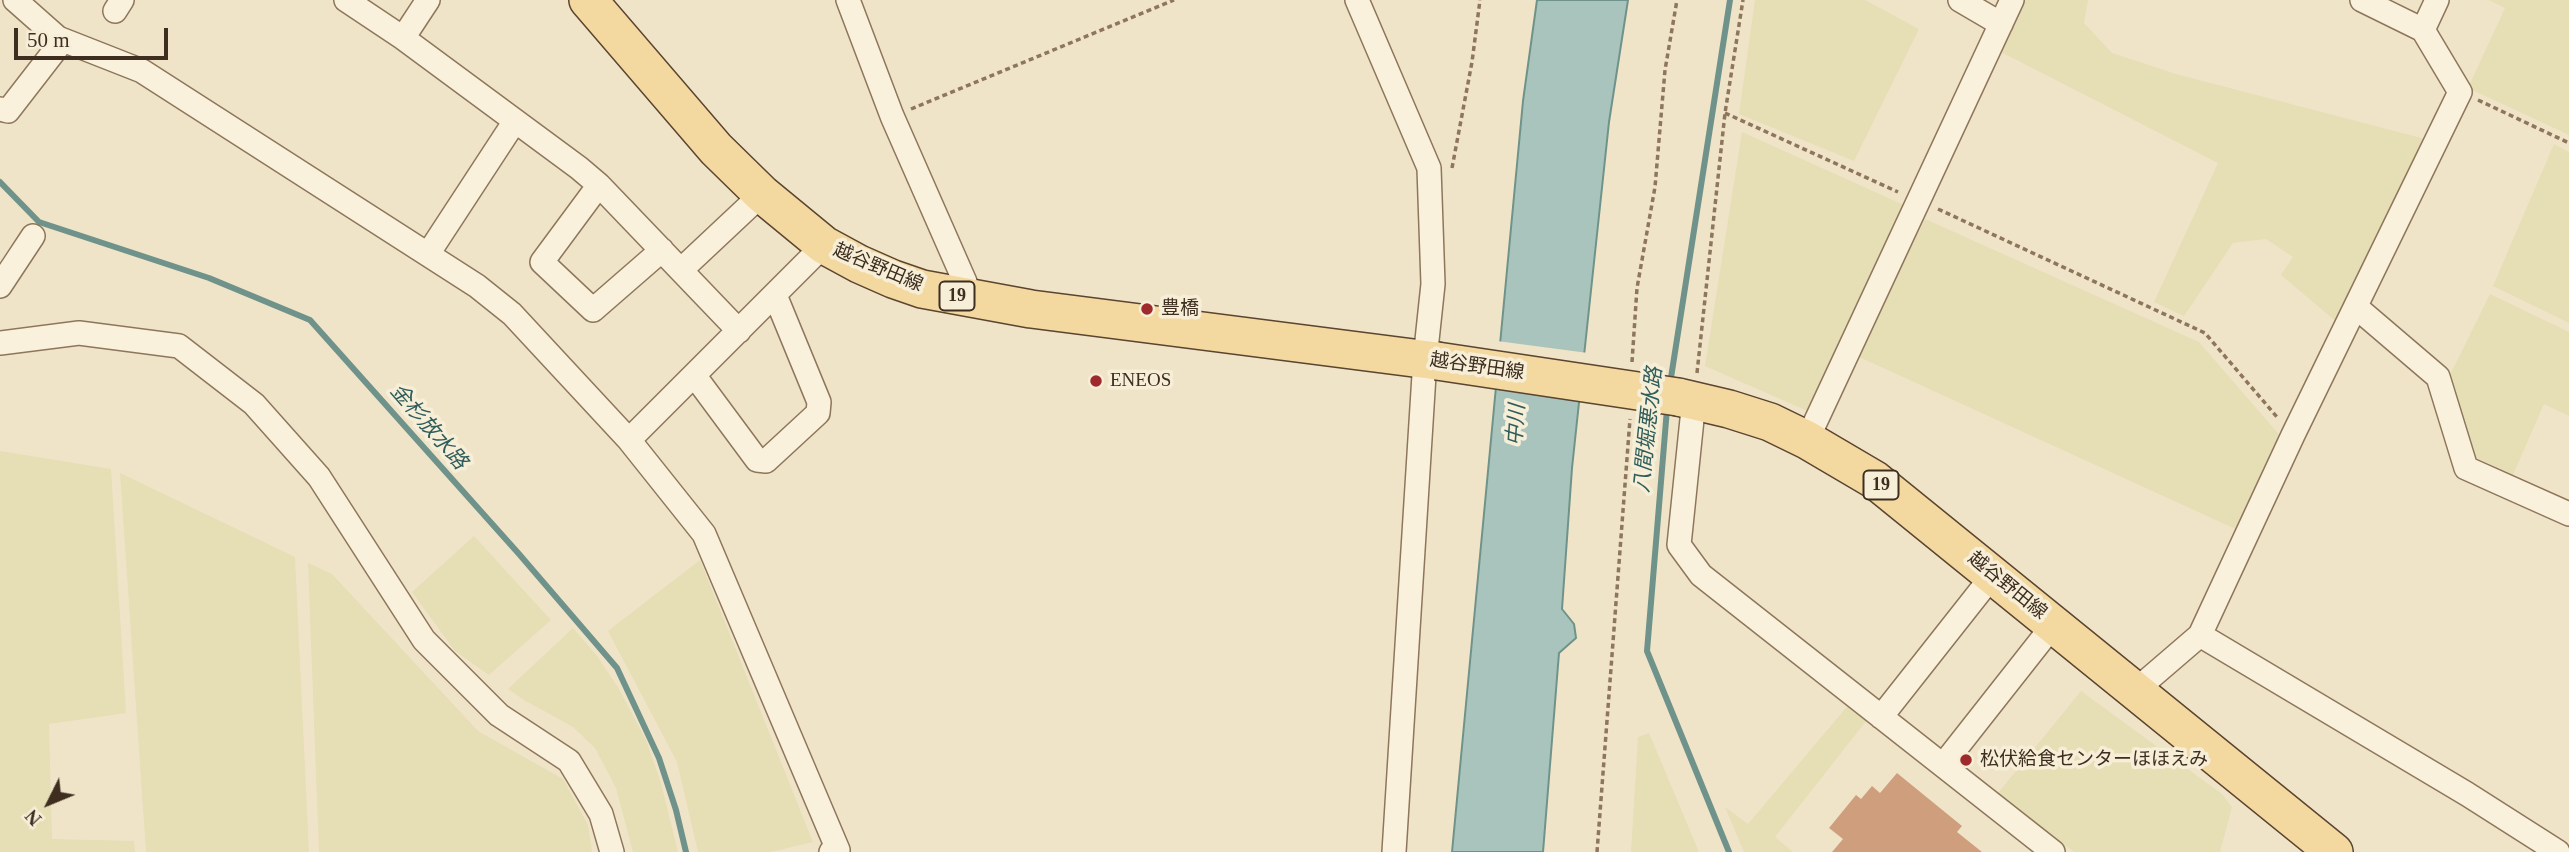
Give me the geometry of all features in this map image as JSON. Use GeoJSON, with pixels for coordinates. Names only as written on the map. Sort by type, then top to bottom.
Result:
{"type":"FeatureCollection","features":[{"type":"Feature","properties":{"kind":"main road","name":"越谷野田線"},"geometry":{"type":"LineString","coordinates":[[588,0],[716,149],[762,194],[824,245],[893,279],[963,298],[1031,309],[1431,360],[1686,398],[1770,422],[1807,440],[1875,480],[2334,852]]}},
{"type":"Feature","properties":{"kind":"street"},"geometry":{"type":"LineString","coordinates":[[15,0],[63,40],[142,71],[477,286],[512,314],[628,440],[705,534],[838,850],[831,852]]}},
{"type":"Feature","properties":{"kind":"street"},"geometry":{"type":"LineString","coordinates":[[346,0],[403,38],[599,186],[738,331]]}},
{"type":"Feature","properties":{"kind":"street"},"geometry":{"type":"LineString","coordinates":[[403,38],[428,0]]}},
{"type":"Feature","properties":{"kind":"street"},"geometry":{"type":"LineString","coordinates":[[848,0],[892,116],[965,282],[963,298]]}},
{"type":"Feature","properties":{"kind":"street"},"geometry":{"type":"LineString","coordinates":[[1357,0],[1429,168],[1433,284],[1431,360],[1394,852]]}},
{"type":"Feature","properties":{"kind":"street"},"geometry":{"type":"LineString","coordinates":[[1960,0],[2001,23]]}},
{"type":"Feature","properties":{"kind":"street"},"geometry":{"type":"LineString","coordinates":[[1807,440],[2012,0]]}},
{"type":"Feature","properties":{"kind":"street"},"geometry":{"type":"LineString","coordinates":[[2136,690],[2200,635],[2293,435],[2460,92],[2423,30],[2362,0]]}},
{"type":"Feature","properties":{"kind":"street"},"geometry":{"type":"LineString","coordinates":[[2423,30],[2437,0]]}},
{"type":"Feature","properties":{"kind":"street"},"geometry":{"type":"LineString","coordinates":[[0,109],[8,111],[63,40]]}},
{"type":"Feature","properties":{"kind":"street"},"geometry":{"type":"LineString","coordinates":[[428,254],[515,121]]}},
{"type":"Feature","properties":{"kind":"street"},"geometry":{"type":"LineString","coordinates":[[599,186],[541,262],[593,310],[662,250]]}},
{"type":"Feature","properties":{"kind":"street"},"geometry":{"type":"LineString","coordinates":[[681,270],[762,194]]}},
{"type":"Feature","properties":{"kind":"street"},"geometry":{"type":"LineString","coordinates":[[0,286],[33,236]]}},
{"type":"Feature","properties":{"kind":"street"},"geometry":{"type":"LineString","coordinates":[[628,440],[824,245]]}},
{"type":"Feature","properties":{"kind":"street"},"geometry":{"type":"LineString","coordinates":[[694,374],[757,460],[766,461],[818,413],[819,402],[775,295]]}},
{"type":"Feature","properties":{"kind":"street"},"geometry":{"type":"LineString","coordinates":[[2356,307],[2438,377],[2466,468],[2569,513]]}},
{"type":"Feature","properties":{"kind":"street"},"geometry":{"type":"LineString","coordinates":[[0,343],[79,333],[179,346],[254,404],[320,477],[424,640],[499,715],[569,761],[601,814],[612,852]]}},
{"type":"Feature","properties":{"kind":"street"},"geometry":{"type":"LineString","coordinates":[[1686,398],[1679,545],[1701,575],[2053,852]]}},
{"type":"Feature","properties":{"kind":"street"},"geometry":{"type":"LineString","coordinates":[[1881,717],[1993,575]]}},
{"type":"Feature","properties":{"kind":"street"},"geometry":{"type":"LineString","coordinates":[[1943,765],[2054,624]]}},
{"type":"Feature","properties":{"kind":"street"},"geometry":{"type":"LineString","coordinates":[[2200,635],[2444,780],[2558,852]]}},
{"type":"Feature","properties":{"kind":"path"},"geometry":{"type":"LineString","coordinates":[[892,116],[1174,0]]}},
{"type":"Feature","properties":{"kind":"path"},"geometry":{"type":"LineString","coordinates":[[1451,176],[1472,62],[1480,0]]}},
{"type":"Feature","properties":{"kind":"path"},"geometry":{"type":"LineString","coordinates":[[1632,365],[1637,288],[1655,187],[1665,70],[1677,0]]}},
{"type":"Feature","properties":{"kind":"path"},"geometry":{"type":"LineString","coordinates":[[1686,398],[1743,0]]}},
{"type":"Feature","properties":{"kind":"path"},"geometry":{"type":"LineString","coordinates":[[2460,92],[2569,143]]}},
{"type":"Feature","properties":{"kind":"path"},"geometry":{"type":"LineString","coordinates":[[1725,113],[2205,333],[2293,435]]}},
{"type":"Feature","properties":{"kind":"path"},"geometry":{"type":"LineString","coordinates":[[1597,852],[1630,418]]}},
{"type":"Feature","properties":{"kind":"shaded area"},"geometry":{"type":"Polygon","coordinates":[[[1755,0],[1865,0],[1919,29],[1854,161],[1739,114],[1755,0]]]}},
{"type":"Feature","properties":{"kind":"shaded area"},"geometry":{"type":"Polygon","coordinates":[[[2020,0],[2088,0],[2084,23],[2112,53],[2176,74],[2425,139],[2339,324],[2281,275],[2293,257],[2266,239],[2233,243],[2184,316],[2154,302],[2218,163],[1997,50],[2020,0]]]}},
{"type":"Feature","properties":{"kind":"shaded area"},"geometry":{"type":"Polygon","coordinates":[[[2489,0],[2569,0],[2569,135],[2468,88],[2505,8],[2489,0]]]}},
{"type":"Feature","properties":{"kind":"shaded area"},"geometry":{"type":"Polygon","coordinates":[[[1742,132],[1904,205],[1810,412],[1705,366],[1742,132]]]}},
{"type":"Feature","properties":{"kind":"shaded area"},"geometry":{"type":"Polygon","coordinates":[[[2554,144],[2569,152],[2569,323],[2493,286],[2554,144]]]}},
{"type":"Feature","properties":{"kind":"shaded area"},"geometry":{"type":"Polygon","coordinates":[[[1925,219],[2199,342],[2283,439],[2242,532],[1857,356],[1925,219]]]}},
{"type":"Feature","properties":{"kind":"shaded area"},"geometry":{"type":"Polygon","coordinates":[[[2490,294],[2569,332],[2569,416],[2544,404],[2513,475],[2475,457],[2449,377],[2490,294]]]}},
{"type":"Feature","properties":{"kind":"shaded area"},"geometry":{"type":"Polygon","coordinates":[[[0,451],[111,469],[126,713],[49,724],[52,839],[134,841],[135,852],[0,852],[0,451]]]}},
{"type":"Feature","properties":{"kind":"shaded area"},"geometry":{"type":"Polygon","coordinates":[[[120,473],[295,557],[309,852],[146,852],[120,473]]]}},
{"type":"Feature","properties":{"kind":"shaded area"},"geometry":{"type":"Polygon","coordinates":[[[474,536],[551,620],[489,675],[455,651],[412,592],[474,536]]]}},
{"type":"Feature","properties":{"kind":"shaded area"},"geometry":{"type":"Polygon","coordinates":[[[700,560],[813,842],[771,852],[698,852],[677,762],[608,631],[700,560]]]}},
{"type":"Feature","properties":{"kind":"shaded area"},"geometry":{"type":"Polygon","coordinates":[[[308,563],[332,574],[478,731],[563,779],[588,825],[592,852],[319,852],[308,563]]]}},
{"type":"Feature","properties":{"kind":"shaded area"},"geometry":{"type":"Polygon","coordinates":[[[573,628],[598,657],[619,689],[646,740],[661,783],[678,852],[633,852],[616,788],[595,748],[573,727],[508,689],[573,628]]]}},
{"type":"Feature","properties":{"kind":"shaded area"},"geometry":{"type":"Polygon","coordinates":[[[2081,691],[2222,794],[2232,807],[2220,852],[2074,852],[1998,793],[2081,691]]]}},
{"type":"Feature","properties":{"kind":"shaded area"},"geometry":{"type":"Polygon","coordinates":[[[1851,702],[1867,720],[1775,837],[1793,852],[1744,852],[1725,807],[1748,824],[1851,702]]]}},
{"type":"Feature","properties":{"kind":"shaded area"},"geometry":{"type":"Polygon","coordinates":[[[1649,733],[1699,852],[1631,852],[1638,737],[1649,733]]]}},
{"type":"Feature","properties":{"kind":"water","name":"中川"},"geometry":{"type":"Polygon","coordinates":[[[1537,0],[1628,0],[1609,122],[1572,468],[1562,609],[1574,624],[1576,638],[1559,653],[1543,852],[1452,852],[1523,101],[1537,0]]]}},
{"type":"Feature","properties":{"kind":"pier"},"geometry":{"type":"Polygon","coordinates":[[[1497,341],[1588,353],[1583,393],[1493,382],[1497,341]]]}},
{"type":"Feature","properties":{"kind":"building"},"geometry":{"type":"Polygon","coordinates":[[[1897,773],[1962,826],[1957,832],[1982,852],[1832,852],[1843,839],[1829,828],[1856,795],[1861,799],[1872,786],[1880,793],[1897,773]]]}},
{"type":"Feature","properties":{"kind":"waterway","name":"八間堀悪水路"},"geometry":{"type":"LineString","coordinates":[[1670,384],[1730,0]]}},
{"type":"Feature","properties":{"kind":"waterway","name":"金杉放水路"},"geometry":{"type":"LineString","coordinates":[[0,182],[39,222],[209,278],[310,320],[617,668],[659,758],[686,852]]}},
{"type":"Feature","properties":{"kind":"waterway","name":"八間堀悪水路"},"geometry":{"type":"LineString","coordinates":[[1667,409],[1647,651],[1729,852]]}},
{"type":"Feature","properties":{"kind":"place","name":"豊橋"},"geometry":{"type":"Point","coordinates":[1147,309]}},
{"type":"Feature","properties":{"kind":"place","name":"ENEOS"},"geometry":{"type":"Point","coordinates":[1096,381]}},
{"type":"Feature","properties":{"kind":"place","name":"松伏給食センターほほえみ"},"geometry":{"type":"Point","coordinates":[1966,760]}}]}
